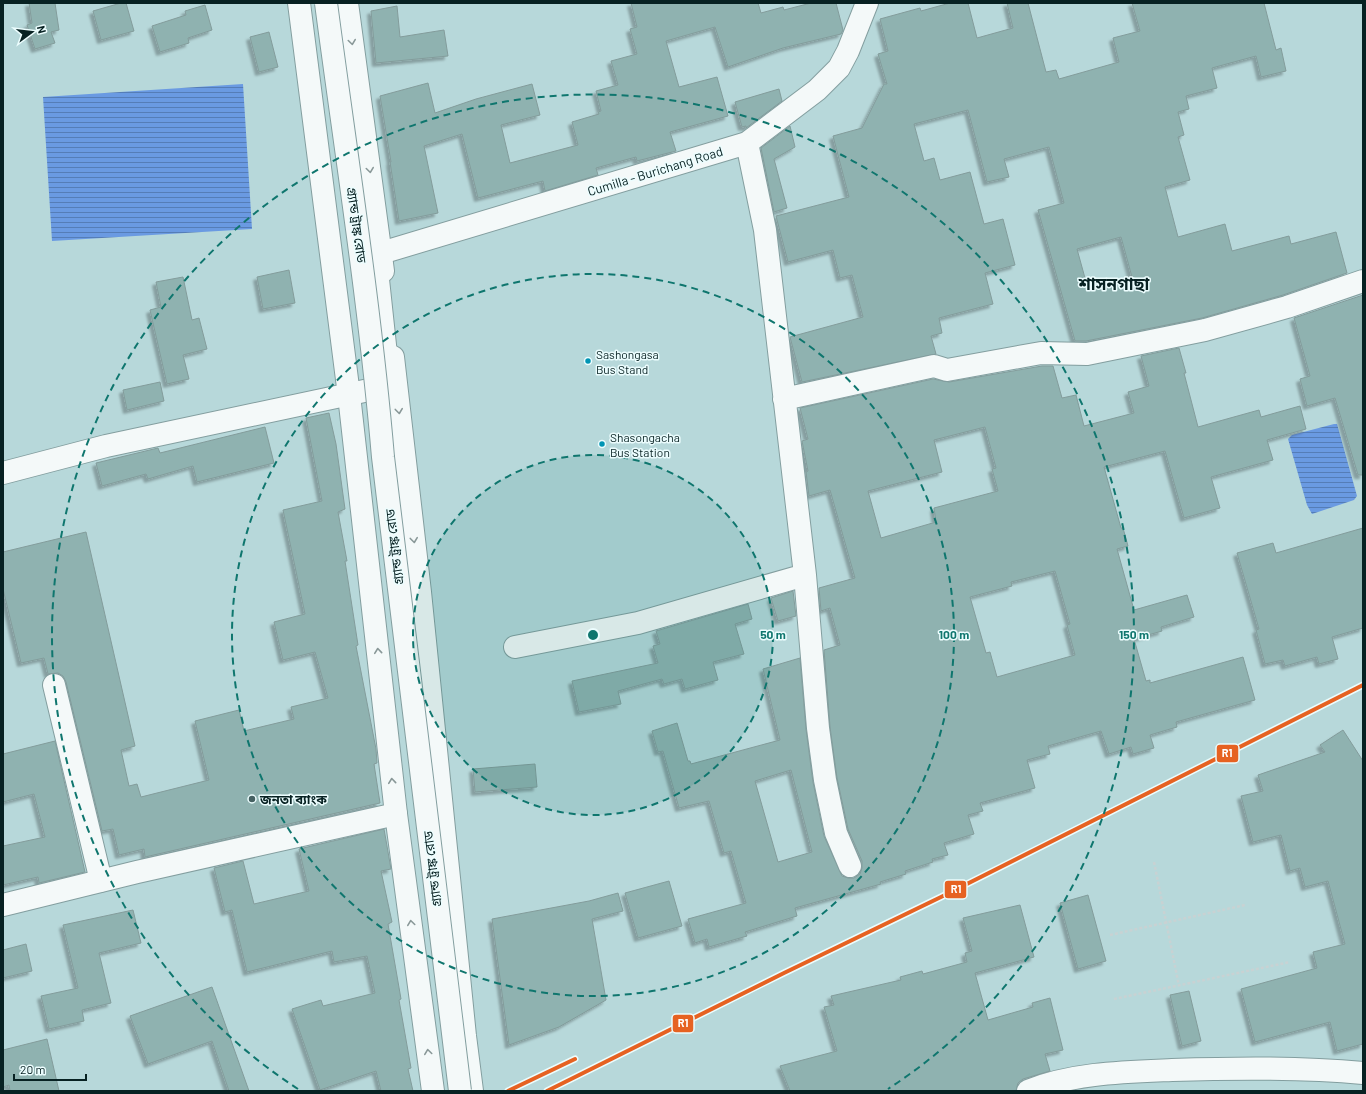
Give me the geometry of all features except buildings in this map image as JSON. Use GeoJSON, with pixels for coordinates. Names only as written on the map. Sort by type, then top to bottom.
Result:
{"type":"FeatureCollection","features":[{"type":"Feature","properties":{"kind":"main road"},"geometry":{"type":"LineString","coordinates":[[299,3],[349,395],[396,814],[433,1091]]}},
{"type":"Feature","properties":{"kind":"main road","name":"গ্র্যান্ড ট্রাঙ্ক রোড"},"geometry":{"type":"LineString","coordinates":[[326,3],[363,270],[377,385],[383,457],[460,1091]]}},
{"type":"Feature","properties":{"kind":"main road"},"geometry":{"type":"LineString","coordinates":[[347,3],[381,253],[419,584],[465,1036],[472,1091]]}},
{"type":"Feature","properties":{"kind":"main road","name":"Cumilla - Burichang Road"},"geometry":{"type":"LineString","coordinates":[[381,253],[747,143],[817,90],[839,68],[848,51],[867,3]]}},
{"type":"Feature","properties":{"kind":"main road"},"geometry":{"type":"LineString","coordinates":[[747,143],[765,230],[805,575],[818,728],[825,780],[836,833],[850,866]]}},
{"type":"Feature","properties":{"kind":"main road"},"geometry":{"type":"LineString","coordinates":[[3,473],[106,446],[382,387],[387,382],[388,373],[376,261],[381,253]]}},
{"type":"Feature","properties":{"kind":"main road"},"geometry":{"type":"LineString","coordinates":[[784,399],[934,366],[948,370],[1041,352],[1087,354],[1205,330],[1288,307],[1363,281]]}},
{"type":"Feature","properties":{"kind":"main road"},"geometry":{"type":"LineString","coordinates":[[515,647],[638,623],[805,575]]}},
{"type":"Feature","properties":{"kind":"main road"},"geometry":{"type":"LineString","coordinates":[[54,685],[101,881]]}},
{"type":"Feature","properties":{"kind":"main road"},"geometry":{"type":"LineString","coordinates":[[3,905],[101,881],[396,814]]}},
{"type":"Feature","properties":{"kind":"main road"},"geometry":{"type":"LineString","coordinates":[[1028,1091],[1069,1079],[1146,1071],[1236,1068],[1327,1069],[1363,1073]]}},
{"type":"Feature","properties":{"kind":"path"},"geometry":{"type":"LineString","coordinates":[[1154,862],[1179,986]]}},
{"type":"Feature","properties":{"kind":"path"},"geometry":{"type":"LineString","coordinates":[[1110,935],[1166,924],[1246,905]]}},
{"type":"Feature","properties":{"kind":"path"},"geometry":{"type":"LineString","coordinates":[[1114,999],[1290,962]]}},
{"type":"Feature","properties":{"kind":"water"},"geometry":{"type":"Polygon","coordinates":[[[243,84],[252,229],[52,241],[43,97],[243,84]]]}},
{"type":"Feature","properties":{"kind":"water"},"geometry":{"type":"Polygon","coordinates":[[[1337,424],[1357,496],[1354,500],[1312,514],[1307,505],[1288,439],[1292,435],[1337,424]]]}},
{"type":"Feature","properties":{"kind":"transit line","name":"R1"},"geometry":{"type":"LineString","coordinates":[[547,1091],[941,897],[1363,685]]}},
{"type":"Feature","properties":{"kind":"transit line","name":"R1"},"geometry":{"type":"LineString","coordinates":[[508,1091],[575,1059]]}},
{"type":"Feature","properties":{"kind":"place","name":"Sashongasa Bus Stand"},"geometry":{"type":"Point","coordinates":[588,361]}},
{"type":"Feature","properties":{"kind":"place","name":"Shasongacha Bus Station"},"geometry":{"type":"Point","coordinates":[602,444]}},
{"type":"Feature","properties":{"kind":"place","name":"জনতা ব্যাংক"},"geometry":{"type":"Point","coordinates":[252,799]}},
{"type":"Feature","properties":{"kind":"district","name":"শাসনগাছা"},"geometry":{"type":"Point","coordinates":[1114,283]}}]}
